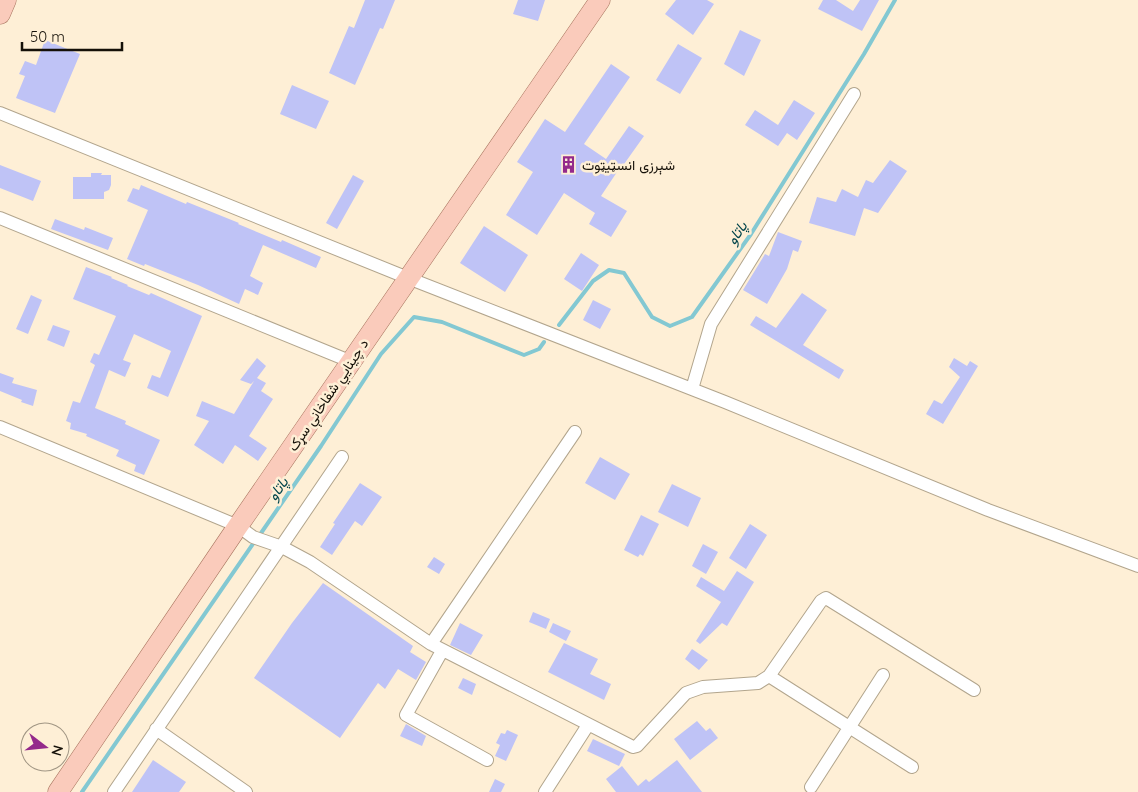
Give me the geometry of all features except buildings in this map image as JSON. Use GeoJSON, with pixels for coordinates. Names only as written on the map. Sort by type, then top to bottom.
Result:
{"type":"FeatureCollection","features":[{"type":"Feature","properties":{"kind":"main road"},"geometry":{"type":"LineString","coordinates":[[0,14],[6,0]]}},
{"type":"Feature","properties":{"kind":"main road","name":"د چينايي شفاخانې سړک"},"geometry":{"type":"LineString","coordinates":[[58,792],[246,532],[352,362],[600,0]]}},
{"type":"Feature","properties":{"kind":"street"},"geometry":{"type":"LineString","coordinates":[[692,389],[711,324],[854,94]]}},
{"type":"Feature","properties":{"kind":"street"},"geometry":{"type":"LineString","coordinates":[[0,113],[408,278],[692,389],[988,510],[1138,566]]}},
{"type":"Feature","properties":{"kind":"street"},"geometry":{"type":"LineString","coordinates":[[0,218],[352,362]]}},
{"type":"Feature","properties":{"kind":"street"},"geometry":{"type":"LineString","coordinates":[[0,427],[282,547],[310,562],[437,648],[633,747],[637,746],[686,693],[703,687],[758,683],[769,676],[820,600],[826,598],[974,690]]}},
{"type":"Feature","properties":{"kind":"street"},"geometry":{"type":"LineString","coordinates":[[486,760],[406,715],[437,648],[576,432]]}},
{"type":"Feature","properties":{"kind":"street"},"geometry":{"type":"LineString","coordinates":[[114,792],[342,457]]}},
{"type":"Feature","properties":{"kind":"street"},"geometry":{"type":"LineString","coordinates":[[811,787],[883,675]]}},
{"type":"Feature","properties":{"kind":"street"},"geometry":{"type":"LineString","coordinates":[[769,676],[912,767]]}},
{"type":"Feature","properties":{"kind":"street"},"geometry":{"type":"LineString","coordinates":[[545,792],[588,725]]}},
{"type":"Feature","properties":{"kind":"street"},"geometry":{"type":"LineString","coordinates":[[156,729],[246,792]]}},
{"type":"Feature","properties":{"kind":"waterway","name":"پاتاو"},"geometry":{"type":"LineString","coordinates":[[559,325],[593,281],[609,270],[624,273],[652,317],[670,326],[692,317],[751,234],[864,54],[895,0]]}},
{"type":"Feature","properties":{"kind":"waterway","name":"پاتاو"},"geometry":{"type":"LineString","coordinates":[[259,536],[381,354],[414,317],[442,322],[524,355],[539,349],[544,342]]}},
{"type":"Feature","properties":{"kind":"waterway","name":"پاتاو"},"geometry":{"type":"LineString","coordinates":[[82,792],[255,541]]}},
{"type":"Feature","properties":{"kind":"place","name":"شېرزی انسټيټوت"},"geometry":{"type":"Point","coordinates":[568,165]}}]}
